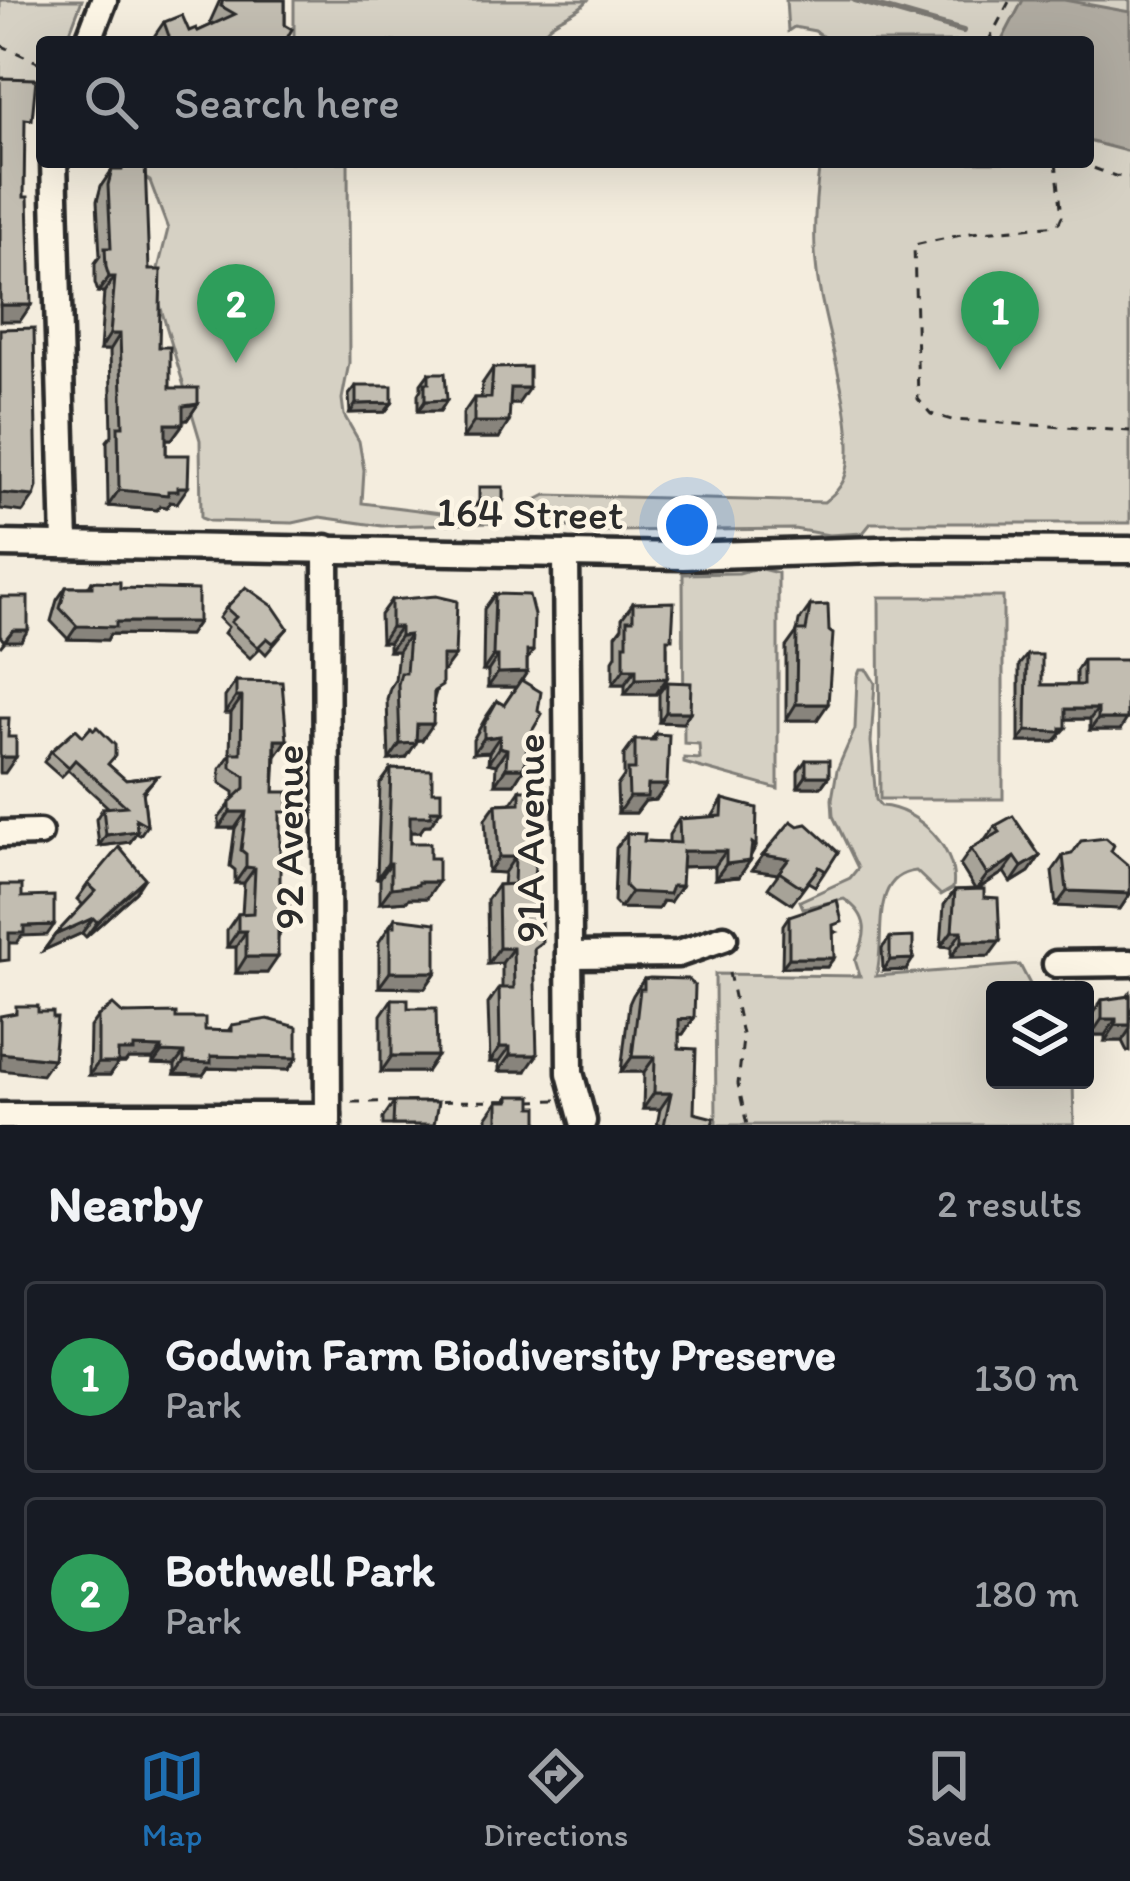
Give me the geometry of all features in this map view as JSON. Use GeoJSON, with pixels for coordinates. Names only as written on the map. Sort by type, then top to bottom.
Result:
{"type":"FeatureCollection","features":[{"type":"Feature","properties":{"kind":"street"},"geometry":{"type":"LineString","coordinates":[[90,36],[104,0]]}},
{"type":"Feature","properties":{"kind":"street"},"geometry":{"type":"LineString","coordinates":[[54,168],[65,544]]}},
{"type":"Feature","properties":{"kind":"street","name":"164 Street"},"geometry":{"type":"LineString","coordinates":[[0,544],[566,554],[1130,550]]}},
{"type":"Feature","properties":{"kind":"street","name":"92 Avenue"},"geometry":{"type":"LineString","coordinates":[[326,548],[328,1120]]}},
{"type":"Feature","properties":{"kind":"street","name":"91A Avenue"},"geometry":{"type":"LineString","coordinates":[[566,554],[570,1073],[583,1120]]}},
{"type":"Feature","properties":{"kind":"street"},"geometry":{"type":"LineString","coordinates":[[0,834],[39,833]]}},
{"type":"Feature","properties":{"kind":"street"},"geometry":{"type":"LineString","coordinates":[[569,956],[678,955],[724,938]]}},
{"type":"Feature","properties":{"kind":"street"},"geometry":{"type":"LineString","coordinates":[[1056,964],[1130,963]]}},
{"type":"Feature","properties":{"kind":"street"},"geometry":{"type":"LineString","coordinates":[[0,1116],[328,1120]]}},
{"type":"Feature","properties":{"kind":"path"},"geometry":{"type":"LineString","coordinates":[[991,36],[1010,0]]}},
{"type":"Feature","properties":{"kind":"path"},"geometry":{"type":"LineString","coordinates":[[0,45],[36,61]]}},
{"type":"Feature","properties":{"kind":"path"},"geometry":{"type":"LineString","coordinates":[[1057,168],[1062,216],[1058,225],[914,244],[918,399],[931,414],[952,420],[1130,431]]}},
{"type":"Feature","properties":{"kind":"path"},"geometry":{"type":"LineString","coordinates":[[1093,168],[1130,177]]}},
{"type":"Feature","properties":{"kind":"path"},"geometry":{"type":"LineString","coordinates":[[729,973],[743,1039],[738,1084],[747,1125]]}},
{"type":"Feature","properties":{"kind":"path"},"geometry":{"type":"LineString","coordinates":[[352,1102],[559,1100]]}},
{"type":"Feature","properties":{"kind":"shaded area"},"geometry":{"type":"Polygon","coordinates":[[[0,0],[82,0],[68,36],[36,36],[36,91],[0,90],[0,0]]]}},
{"type":"Feature","properties":{"kind":"shaded area"},"geometry":{"type":"Polygon","coordinates":[[[294,0],[588,0],[554,22],[543,36],[294,36],[294,0]]]}},
{"type":"Feature","properties":{"kind":"shaded area"},"geometry":{"type":"Polygon","coordinates":[[[786,0],[1130,0],[1130,523],[871,523],[863,533],[829,535],[794,529],[605,531],[523,522],[532,502],[546,495],[824,502],[834,493],[846,474],[848,430],[815,259],[819,168],[1094,168],[1094,36],[822,36],[794,27],[788,31],[786,0]]]}},
{"type":"Feature","properties":{"kind":"shaded area"},"geometry":{"type":"Polygon","coordinates":[[[1023,0],[1064,0],[1130,12],[1130,152],[1094,143],[1094,36],[1004,36],[1023,0]]]}},
{"type":"Feature","properties":{"kind":"shaded area"},"geometry":{"type":"Polygon","coordinates":[[[128,168],[348,168],[349,363],[342,399],[344,415],[359,441],[362,503],[449,514],[490,513],[495,517],[493,523],[382,526],[320,517],[293,523],[201,518],[200,440],[154,285],[168,229],[150,181],[128,168]]]}},
{"type":"Feature","properties":{"kind":"shaded area"},"geometry":{"type":"Polygon","coordinates":[[[757,568],[778,573],[778,789],[684,763],[684,758],[700,759],[699,744],[684,743],[683,574],[757,568]]]}},
{"type":"Feature","properties":{"kind":"shaded area"},"geometry":{"type":"Polygon","coordinates":[[[879,597],[1003,597],[1003,799],[880,799],[879,597]]]}},
{"type":"Feature","properties":{"kind":"shaded area"},"geometry":{"type":"Polygon","coordinates":[[[860,670],[867,670],[875,683],[871,742],[876,800],[922,823],[943,846],[953,874],[953,888],[941,895],[916,871],[891,885],[882,913],[876,976],[1020,965],[1028,981],[986,981],[986,1089],[1073,1089],[1074,1125],[716,1125],[715,974],[860,976],[855,960],[864,926],[859,912],[844,899],[803,908],[800,901],[850,878],[858,868],[833,816],[832,799],[837,770],[855,729],[860,670]]]}},
{"type":"Feature","properties":{"kind":"building"},"geometry":{"type":"Polygon","coordinates":[[[223,0],[285,0],[285,25],[292,29],[288,36],[169,36],[164,22],[182,15],[189,31],[198,31],[235,14],[221,6],[223,0]]]}},
{"type":"Feature","properties":{"kind":"building"},"geometry":{"type":"Polygon","coordinates":[[[0,78],[36,79],[32,120],[25,119],[31,305],[0,305],[0,78]]]}},
{"type":"Feature","properties":{"kind":"building"},"geometry":{"type":"Polygon","coordinates":[[[145,168],[149,270],[161,270],[159,347],[170,347],[170,388],[198,388],[198,404],[183,406],[183,424],[166,424],[166,455],[189,455],[188,487],[168,491],[168,495],[119,490],[120,334],[110,334],[115,277],[109,277],[105,248],[111,248],[108,185],[112,170],[145,168]]]}},
{"type":"Feature","properties":{"kind":"building"},"geometry":{"type":"Polygon","coordinates":[[[34,328],[37,487],[34,496],[0,493],[0,329],[34,328]]]}},
{"type":"Feature","properties":{"kind":"building"},"geometry":{"type":"Polygon","coordinates":[[[529,367],[529,388],[511,388],[509,422],[474,422],[474,398],[491,398],[493,368],[529,367]]]}},
{"type":"Feature","properties":{"kind":"building"},"geometry":{"type":"Polygon","coordinates":[[[429,373],[445,373],[447,400],[425,401],[429,373]]]}},
{"type":"Feature","properties":{"kind":"building"},"geometry":{"type":"Polygon","coordinates":[[[356,386],[392,386],[392,403],[356,404],[356,386]]]}},
{"type":"Feature","properties":{"kind":"building"},"geometry":{"type":"Polygon","coordinates":[[[479,487],[503,487],[503,501],[479,501],[479,487]]]}},
{"type":"Feature","properties":{"kind":"building"},"geometry":{"type":"Polygon","coordinates":[[[92,581],[120,582],[120,588],[198,590],[198,622],[77,626],[60,608],[66,587],[92,587],[92,581]]]}},
{"type":"Feature","properties":{"kind":"building"},"geometry":{"type":"Polygon","coordinates":[[[246,587],[273,606],[288,628],[273,643],[267,638],[258,647],[231,622],[236,617],[226,608],[246,587]]]}},
{"type":"Feature","properties":{"kind":"building"},"geometry":{"type":"Polygon","coordinates":[[[495,594],[529,595],[534,615],[527,672],[498,673],[498,656],[493,656],[495,594]]]}},
{"type":"Feature","properties":{"kind":"building"},"geometry":{"type":"Polygon","coordinates":[[[436,596],[457,601],[455,656],[442,656],[442,686],[434,691],[433,724],[417,724],[416,743],[400,744],[398,684],[401,673],[406,673],[409,635],[400,636],[400,627],[391,627],[391,600],[436,596]]]}},
{"type":"Feature","properties":{"kind":"building"},"geometry":{"type":"Polygon","coordinates":[[[0,597],[28,597],[28,630],[13,630],[4,641],[0,636],[0,597]]]}},
{"type":"Feature","properties":{"kind":"building"},"geometry":{"type":"Polygon","coordinates":[[[674,602],[667,678],[636,679],[636,669],[624,669],[627,620],[633,620],[633,603],[674,602]]]}},
{"type":"Feature","properties":{"kind":"building"},"geometry":{"type":"Polygon","coordinates":[[[828,605],[833,634],[828,704],[796,704],[797,631],[806,631],[810,606],[828,605]]]}},
{"type":"Feature","properties":{"kind":"building"},"geometry":{"type":"Polygon","coordinates":[[[1027,655],[1042,655],[1042,685],[1083,685],[1083,660],[1127,660],[1127,719],[1098,719],[1098,709],[1066,709],[1066,728],[1061,732],[1026,731],[1027,655]]]}},
{"type":"Feature","properties":{"kind":"building"},"geometry":{"type":"Polygon","coordinates":[[[521,680],[541,692],[538,711],[542,714],[528,738],[524,768],[506,768],[507,749],[499,747],[500,736],[484,738],[484,724],[497,701],[504,705],[521,680]]]}},
{"type":"Feature","properties":{"kind":"building"},"geometry":{"type":"Polygon","coordinates":[[[236,681],[282,682],[287,740],[275,740],[274,792],[288,792],[288,812],[280,812],[280,896],[289,896],[290,920],[281,920],[278,929],[278,957],[246,957],[246,931],[238,931],[238,914],[253,913],[255,868],[246,867],[246,854],[241,850],[246,812],[230,812],[230,802],[245,788],[245,776],[231,767],[231,753],[241,753],[242,697],[236,697],[236,681]]]}},
{"type":"Feature","properties":{"kind":"building"},"geometry":{"type":"Polygon","coordinates":[[[667,682],[691,683],[690,712],[666,712],[667,682]]]}},
{"type":"Feature","properties":{"kind":"building"},"geometry":{"type":"Polygon","coordinates":[[[0,718],[9,718],[8,737],[16,737],[16,757],[0,757],[0,718]]]}},
{"type":"Feature","properties":{"kind":"building"},"geometry":{"type":"Polygon","coordinates":[[[91,727],[115,745],[115,756],[108,764],[126,780],[157,776],[143,791],[147,825],[136,819],[137,831],[106,835],[103,808],[126,806],[75,760],[69,767],[51,751],[76,729],[83,736],[91,727]]]}},
{"type":"Feature","properties":{"kind":"building"},"geometry":{"type":"Polygon","coordinates":[[[655,734],[669,735],[667,785],[648,785],[647,797],[629,797],[628,770],[635,770],[635,740],[655,740],[655,734]]]}},
{"type":"Feature","properties":{"kind":"building"},"geometry":{"type":"Polygon","coordinates":[[[806,760],[829,760],[829,776],[806,776],[806,760]]]}},
{"type":"Feature","properties":{"kind":"building"},"geometry":{"type":"Polygon","coordinates":[[[391,769],[432,770],[432,791],[441,791],[441,810],[431,810],[431,816],[410,816],[410,843],[430,843],[430,858],[438,858],[438,882],[391,888],[391,769]]]}},
{"type":"Feature","properties":{"kind":"building"},"geometry":{"type":"Polygon","coordinates":[[[520,790],[536,790],[533,887],[536,899],[540,898],[542,942],[534,948],[537,1055],[510,1055],[510,1047],[500,1047],[499,988],[514,988],[513,948],[499,948],[498,885],[514,884],[515,857],[499,857],[496,804],[520,803],[520,790]]]}},
{"type":"Feature","properties":{"kind":"building"},"geometry":{"type":"Polygon","coordinates":[[[723,799],[757,808],[756,846],[752,843],[750,861],[726,864],[726,851],[683,851],[681,886],[672,886],[669,894],[631,892],[625,886],[627,833],[645,834],[644,841],[680,843],[679,819],[722,816],[723,799]]]}},
{"type":"Feature","properties":{"kind":"building"},"geometry":{"type":"Polygon","coordinates":[[[1013,816],[1040,856],[1022,867],[1015,857],[987,875],[971,849],[1000,832],[995,826],[1013,816]]]}},
{"type":"Feature","properties":{"kind":"building"},"geometry":{"type":"Polygon","coordinates":[[[791,821],[798,826],[807,824],[838,852],[826,871],[819,867],[803,888],[779,872],[789,859],[763,855],[791,821]]]}},
{"type":"Feature","properties":{"kind":"building"},"geometry":{"type":"Polygon","coordinates":[[[1106,838],[1114,845],[1111,851],[1130,867],[1130,893],[1067,891],[1063,856],[1072,854],[1081,841],[1106,838]]]}},
{"type":"Feature","properties":{"kind":"building"},"geometry":{"type":"Polygon","coordinates":[[[119,847],[145,878],[97,922],[93,918],[55,935],[96,891],[88,884],[119,847]]]}},
{"type":"Feature","properties":{"kind":"building"},"geometry":{"type":"Polygon","coordinates":[[[0,885],[22,885],[22,897],[54,896],[54,925],[24,926],[24,933],[9,933],[9,960],[0,961],[0,885]]]}},
{"type":"Feature","properties":{"kind":"building"},"geometry":{"type":"Polygon","coordinates":[[[984,889],[984,897],[998,898],[1000,941],[962,941],[962,931],[952,931],[955,890],[984,889]]]}},
{"type":"Feature","properties":{"kind":"building"},"geometry":{"type":"Polygon","coordinates":[[[837,900],[842,922],[833,925],[834,958],[789,958],[789,916],[837,900]]]}},
{"type":"Feature","properties":{"kind":"building"},"geometry":{"type":"Polygon","coordinates":[[[395,918],[436,923],[436,972],[390,972],[390,926],[395,926],[395,918]]]}},
{"type":"Feature","properties":{"kind":"building"},"geometry":{"type":"Polygon","coordinates":[[[913,937],[913,959],[890,960],[890,938],[913,937]]]}},
{"type":"Feature","properties":{"kind":"building"},"geometry":{"type":"Polygon","coordinates":[[[644,979],[688,979],[695,986],[694,1018],[679,1020],[679,1048],[696,1049],[694,1113],[714,1118],[712,1125],[664,1125],[671,1093],[654,1093],[655,1057],[632,1057],[640,989],[644,989],[644,979]]]}},
{"type":"Feature","properties":{"kind":"building"},"geometry":{"type":"Polygon","coordinates":[[[1130,996],[1130,1025],[1102,1019],[1102,1000],[1130,996]]]}},
{"type":"Feature","properties":{"kind":"building"},"geometry":{"type":"Polygon","coordinates":[[[392,999],[408,999],[408,1008],[436,1008],[437,1056],[392,1056],[392,999]]]}},
{"type":"Feature","properties":{"kind":"building"},"geometry":{"type":"Polygon","coordinates":[[[113,1005],[123,1014],[205,1018],[205,1030],[232,1031],[232,1025],[268,1019],[297,1027],[297,1058],[211,1056],[211,1063],[184,1062],[184,1053],[134,1047],[134,1051],[118,1051],[118,1063],[98,1063],[98,1016],[113,1005]]]}},
{"type":"Feature","properties":{"kind":"building"},"geometry":{"type":"Polygon","coordinates":[[[16,1006],[53,1012],[57,1018],[53,1059],[0,1053],[0,1016],[16,1013],[16,1006]]]}},
{"type":"Feature","properties":{"kind":"building"},"geometry":{"type":"Polygon","coordinates":[[[509,1096],[532,1096],[532,1107],[538,1107],[538,1125],[498,1125],[498,1101],[509,1101],[509,1096]]]}},
{"type":"Feature","properties":{"kind":"building"},"geometry":{"type":"Polygon","coordinates":[[[394,1102],[438,1102],[434,1125],[393,1125],[394,1102]]]}},
{"type":"Feature","properties":{"kind":"waterway"},"geometry":{"type":"LineString","coordinates":[[855,0],[963,31]]}},
{"type":"Feature","properties":{"kind":"place","name":"Bothwell Park"},"geometry":{"type":"Point","coordinates":[236,363]}},
{"type":"Feature","properties":{"kind":"place","name":"Godwin Farm Biodiversity Preserve"},"geometry":{"type":"Point","coordinates":[1000,370]}}]}
